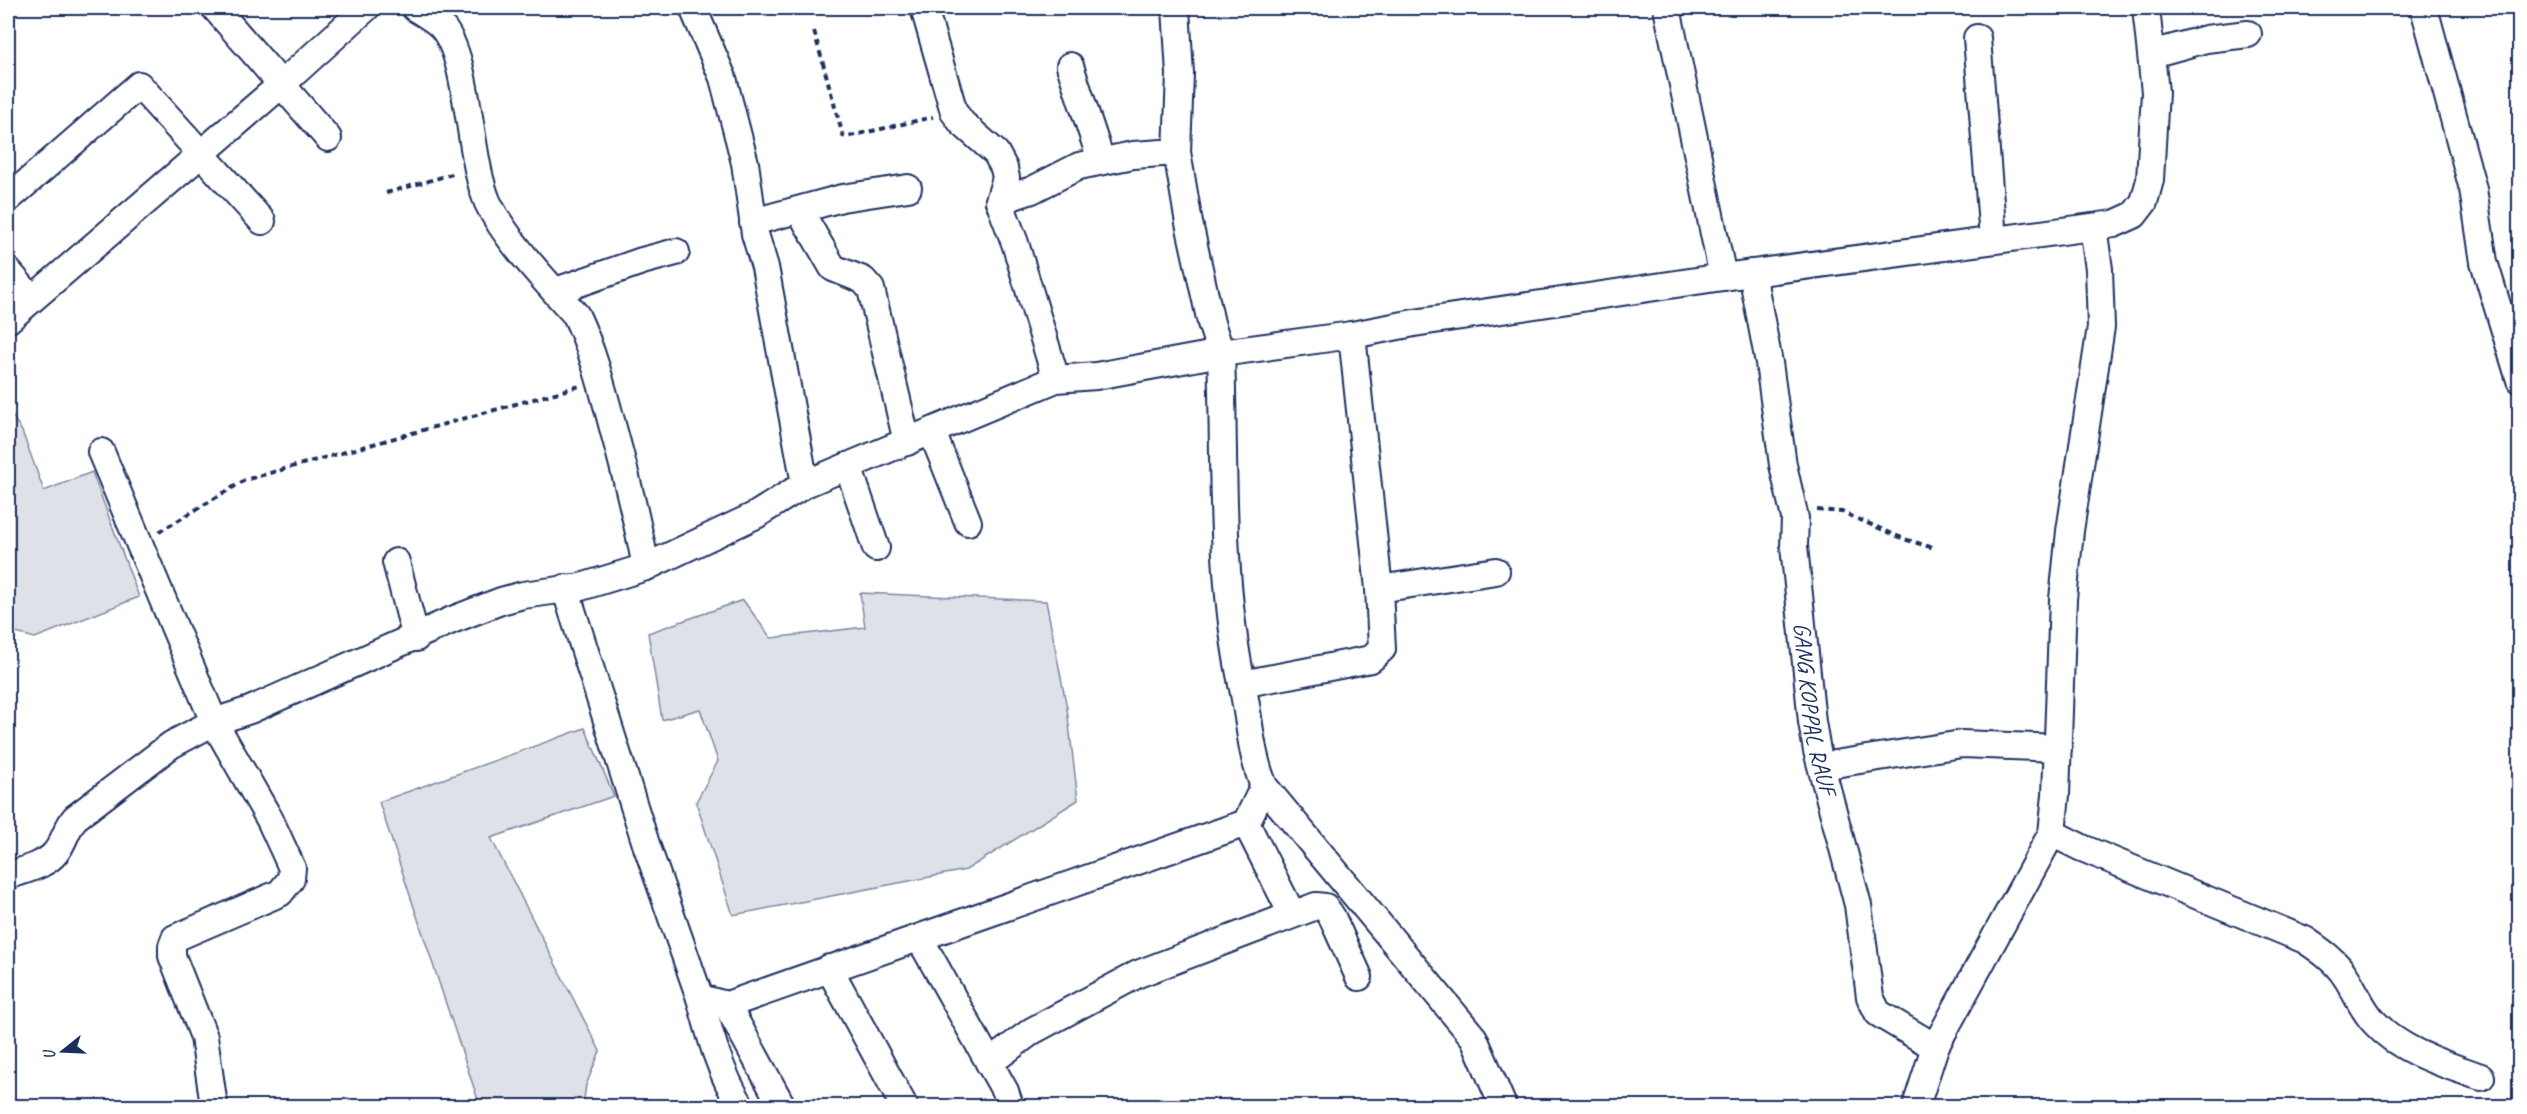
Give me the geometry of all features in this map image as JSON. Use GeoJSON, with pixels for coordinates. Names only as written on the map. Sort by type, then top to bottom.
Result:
{"type":"FeatureCollection","features":[{"type":"Feature","properties":{"kind":"street"},"geometry":{"type":"LineString","coordinates":[[215,8],[328,138]]}},
{"type":"Feature","properties":{"kind":"street"},"geometry":{"type":"LineString","coordinates":[[8,320],[282,84],[366,8]]}},
{"type":"Feature","properties":{"kind":"street"},"geometry":{"type":"LineString","coordinates":[[415,8],[442,26],[454,51],[477,166],[488,201],[505,233],[576,315],[600,381],[634,505],[646,567]]}},
{"type":"Feature","properties":{"kind":"street"},"geometry":{"type":"LineString","coordinates":[[693,8],[723,78],[745,164],[753,222],[765,267],[805,484]]}},
{"type":"Feature","properties":{"kind":"street"},"geometry":{"type":"LineString","coordinates":[[924,8],[954,112],[962,123],[996,153],[1004,168],[1006,178],[999,201],[1015,243],[1056,379]]}},
{"type":"Feature","properties":{"kind":"street"},"geometry":{"type":"LineString","coordinates":[[1176,8],[1180,74],[1176,152],[1211,322],[1221,352],[1225,551],[1232,625],[1255,764],[1264,786],[1474,1038],[1503,1107]]}},
{"type":"Feature","properties":{"kind":"street"},"geometry":{"type":"LineString","coordinates":[[1667,8],[1723,277]]}},
{"type":"Feature","properties":{"kind":"street"},"geometry":{"type":"LineString","coordinates":[[8,876],[47,861],[56,853],[68,827],[75,818],[171,745],[214,722],[250,710],[452,620],[501,601],[608,580],[646,567],[756,515],[805,484],[1056,379],[1096,376],[1221,352],[1352,335],[1405,324],[1723,277],[2114,224],[2134,215],[2144,202],[2150,180],[2155,92],[2146,8]]}},
{"type":"Feature","properties":{"kind":"street"},"geometry":{"type":"LineString","coordinates":[[2424,8],[2473,189],[2484,262],[2520,380]]}},
{"type":"Feature","properties":{"kind":"street"},"geometry":{"type":"LineString","coordinates":[[2152,54],[2206,39],[2248,34]]}},
{"type":"Feature","properties":{"kind":"street"},"geometry":{"type":"LineString","coordinates":[[1977,38],[1993,239]]}},
{"type":"Feature","properties":{"kind":"street"},"geometry":{"type":"LineString","coordinates":[[1070,66],[1101,160]]}},
{"type":"Feature","properties":{"kind":"street"},"geometry":{"type":"LineString","coordinates":[[8,199],[139,85],[262,221]]}},
{"type":"Feature","properties":{"kind":"street"},"geometry":{"type":"LineString","coordinates":[[999,201],[1032,190],[1079,166],[1101,160],[1176,152]]}},
{"type":"Feature","properties":{"kind":"street"},"geometry":{"type":"LineString","coordinates":[[753,222],[842,198],[908,188]]}},
{"type":"Feature","properties":{"kind":"street"},"geometry":{"type":"LineString","coordinates":[[800,211],[833,268],[863,280],[871,289],[907,442]]}},
{"type":"Feature","properties":{"kind":"street"},"geometry":{"type":"LineString","coordinates":[[1916,1107],[1935,1047],[2052,833],[2056,795],[2063,599],[2070,531],[2101,327],[2099,269],[2094,227]]}},
{"type":"Feature","properties":{"kind":"street"},"geometry":{"type":"LineString","coordinates":[[556,291],[642,261],[676,252]]}},
{"type":"Feature","properties":{"kind":"street"},"geometry":{"type":"LineString","coordinates":[[8,271],[32,299]]}},
{"type":"Feature","properties":{"kind":"street","name":"GANG KOPPAL RAUF"},"geometry":{"type":"LineString","coordinates":[[1752,273],[1769,363],[1783,465],[1795,518],[1794,546],[1803,616],[1808,694],[1817,751],[1858,905],[1870,997],[1878,1013],[1935,1047]]}},
{"type":"Feature","properties":{"kind":"street"},"geometry":{"type":"LineString","coordinates":[[1242,684],[1335,668],[1371,659],[1377,656],[1382,649],[1379,589],[1352,335]]}},
{"type":"Feature","properties":{"kind":"street"},"geometry":{"type":"LineString","coordinates":[[932,432],[968,522]]}},
{"type":"Feature","properties":{"kind":"street"},"geometry":{"type":"LineString","coordinates":[[101,452],[140,543],[168,617],[214,722],[270,820],[292,868],[291,879],[279,893],[175,938],[172,946],[172,956],[204,1037],[214,1107]]}},
{"type":"Feature","properties":{"kind":"street"},"geometry":{"type":"LineString","coordinates":[[848,466],[876,548]]}},
{"type":"Feature","properties":{"kind":"street"},"geometry":{"type":"LineString","coordinates":[[396,562],[416,638]]}},
{"type":"Feature","properties":{"kind":"street"},"geometry":{"type":"LineString","coordinates":[[1379,589],[1496,571]]}},
{"type":"Feature","properties":{"kind":"street"},"geometry":{"type":"LineString","coordinates":[[566,588],[646,844],[700,998],[719,1062],[730,1090],[741,1107]]}},
{"type":"Feature","properties":{"kind":"street"},"geometry":{"type":"LineString","coordinates":[[1822,766],[1962,744],[2058,748]]}},
{"type":"Feature","properties":{"kind":"street"},"geometry":{"type":"LineString","coordinates":[[700,998],[727,1005],[1246,823],[1264,786]]}},
{"type":"Feature","properties":{"kind":"street"},"geometry":{"type":"LineString","coordinates":[[1246,823],[1292,914]]}},
{"type":"Feature","properties":{"kind":"street"},"geometry":{"type":"LineString","coordinates":[[2052,833],[2082,848],[2305,939],[2320,950],[2344,975],[2368,1015],[2387,1034],[2428,1058],[2481,1077]]}},
{"type":"Feature","properties":{"kind":"street"},"geometry":{"type":"LineString","coordinates":[[989,1063],[1032,1031],[1138,974],[1316,906],[1325,907],[1332,917],[1359,977]]}},
{"type":"Feature","properties":{"kind":"street"},"geometry":{"type":"LineString","coordinates":[[920,939],[1005,1091],[1010,1107]]}},
{"type":"Feature","properties":{"kind":"street"},"geometry":{"type":"LineString","coordinates":[[829,968],[904,1107]]}},
{"type":"Feature","properties":{"kind":"street"},"geometry":{"type":"LineString","coordinates":[[727,1005],[782,1107]]}},
{"type":"Feature","properties":{"kind":"path"},"geometry":{"type":"LineString","coordinates":[[814,31],[843,136],[954,112]]}},
{"type":"Feature","properties":{"kind":"path"},"geometry":{"type":"LineString","coordinates":[[386,193],[477,166]]}},
{"type":"Feature","properties":{"kind":"path"},"geometry":{"type":"LineString","coordinates":[[140,543],[245,480],[600,381]]}},
{"type":"Feature","properties":{"kind":"path"},"geometry":{"type":"LineString","coordinates":[[1795,518],[1809,509],[1842,513],[1904,539],[1934,548]]}},
{"type":"Feature","properties":{"kind":"shaded area"},"geometry":{"type":"Polygon","coordinates":[[[8,409],[22,431],[44,491],[92,472],[139,597],[35,638],[8,631],[8,409]]]}},
{"type":"Feature","properties":{"kind":"shaded area"},"geometry":{"type":"Polygon","coordinates":[[[860,593],[1046,601],[1067,708],[1078,800],[966,870],[733,915],[696,802],[718,761],[700,709],[662,720],[648,633],[743,600],[771,638],[865,627],[860,593]]]}},
{"type":"Feature","properties":{"kind":"shaded area"},"geometry":{"type":"Polygon","coordinates":[[[585,728],[614,796],[491,838],[600,1051],[586,1085],[583,1106],[480,1106],[379,802],[585,728]]]}}]}
